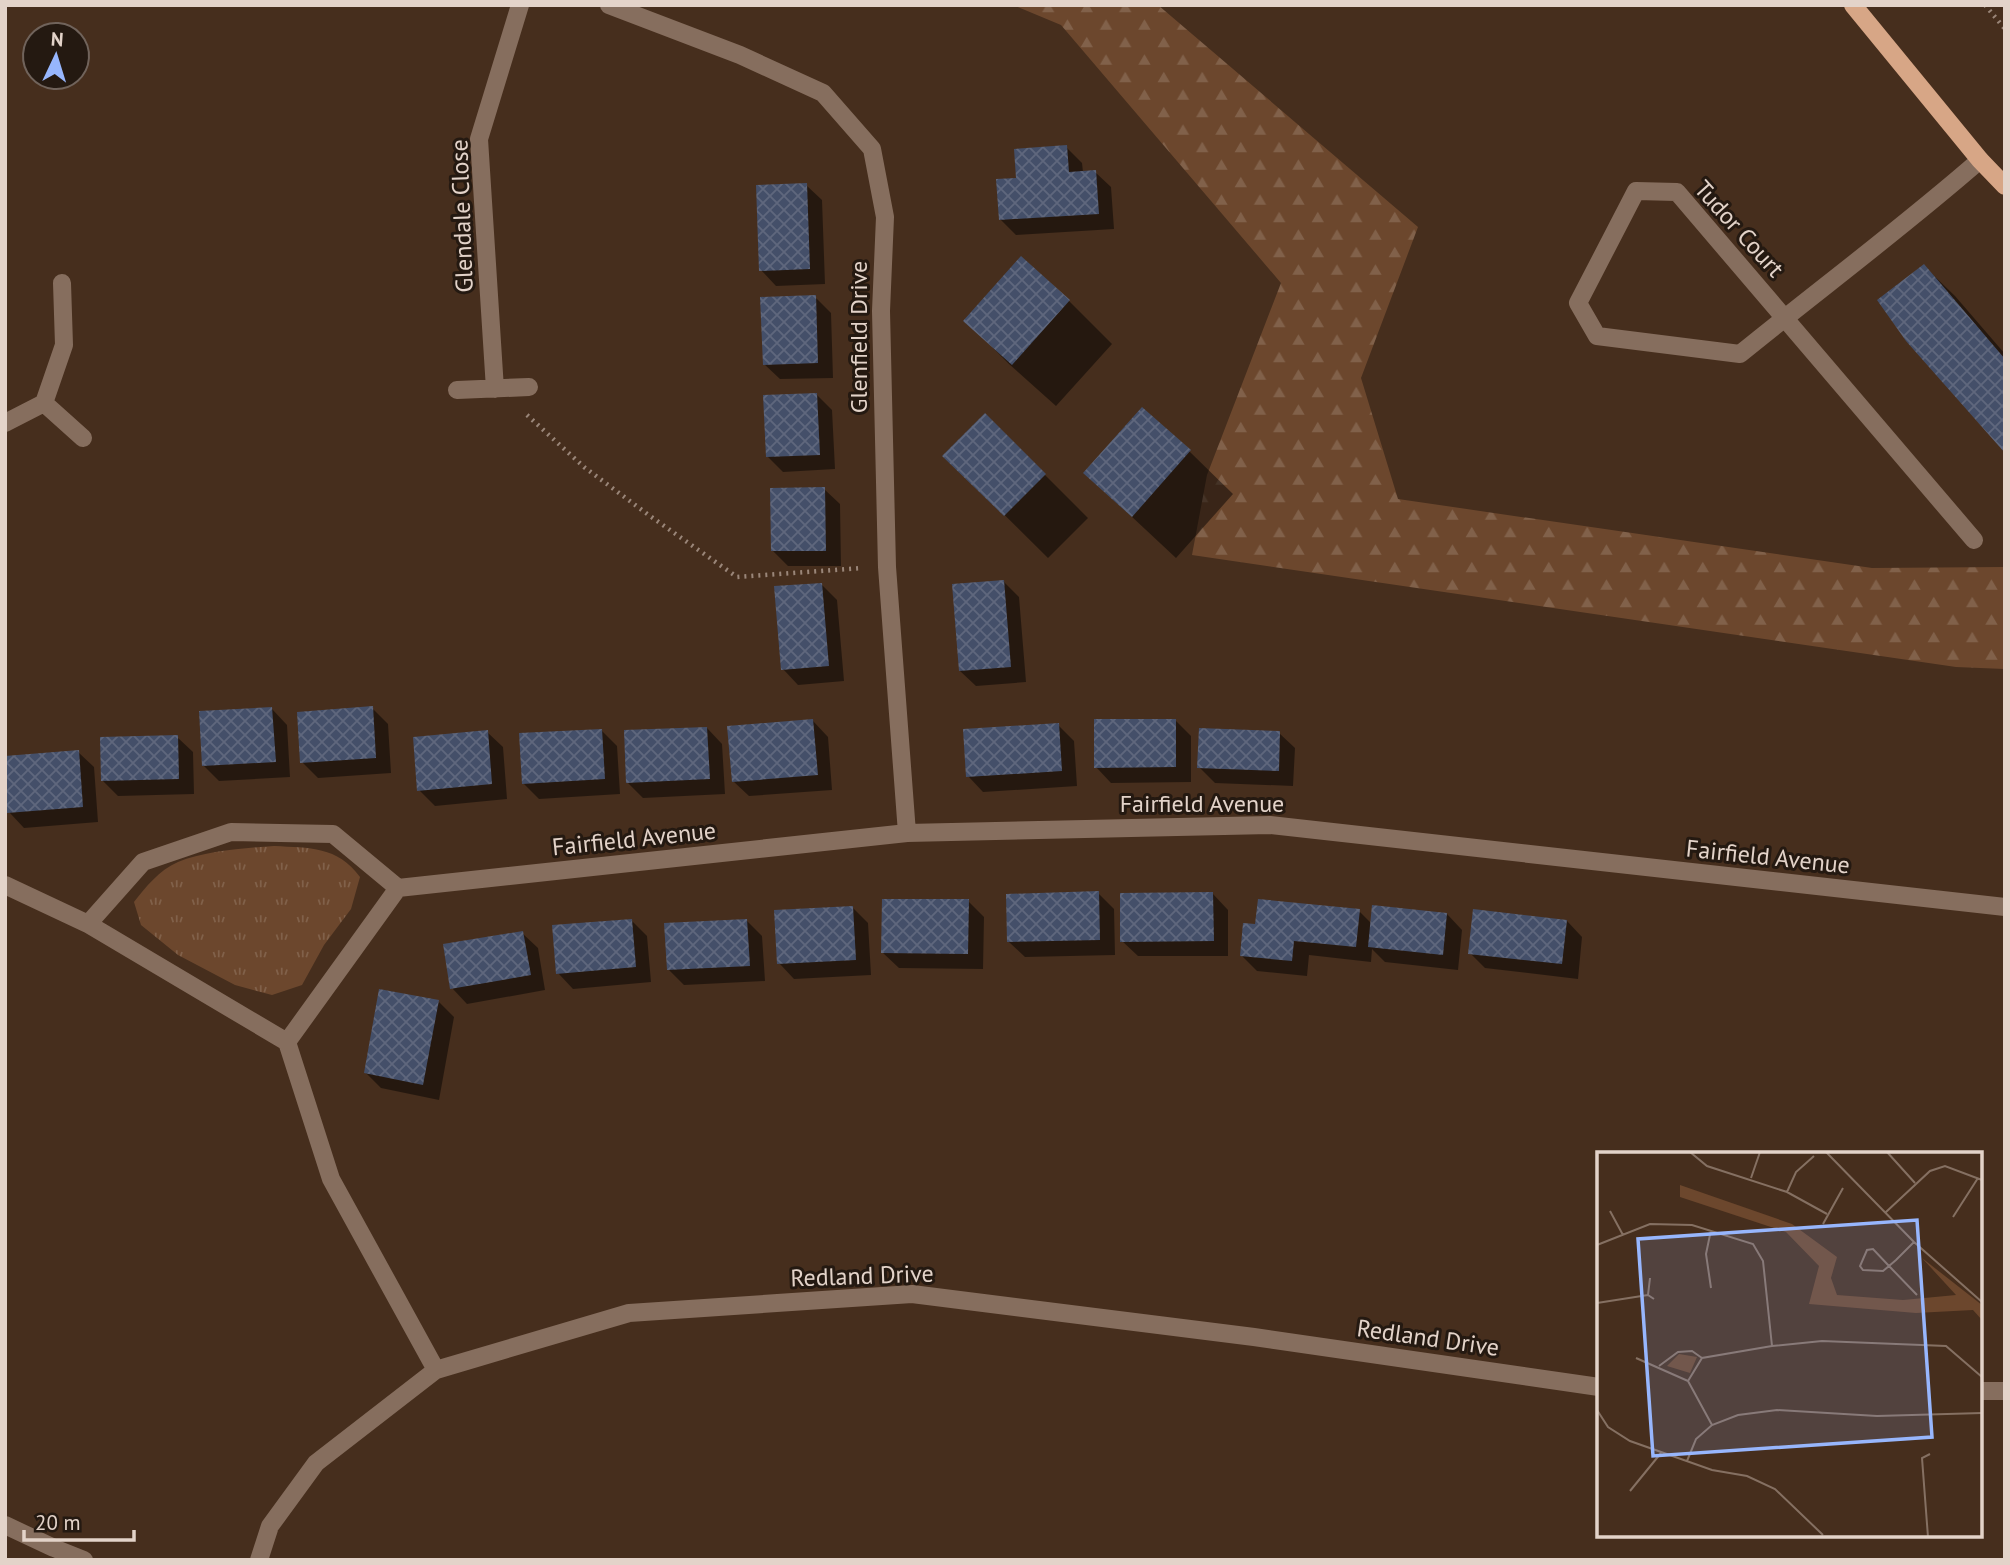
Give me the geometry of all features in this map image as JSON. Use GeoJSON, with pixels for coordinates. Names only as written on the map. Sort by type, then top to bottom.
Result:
{"type":"FeatureCollection","features":[{"type":"Feature","properties":{"kind":"main road"},"geometry":{"type":"LineString","coordinates":[[1853,5],[1980,160],[2005,186]]}},
{"type":"Feature","properties":{"kind":"street","name":"Glendale Close"},"geometry":{"type":"LineString","coordinates":[[495,388],[479,139],[520,5]]}},
{"type":"Feature","properties":{"kind":"street","name":"Glenfield Drive"},"geometry":{"type":"LineString","coordinates":[[609,5],[740,55],[823,93],[872,149],[885,217],[881,311],[887,567],[907,833]]}},
{"type":"Feature","properties":{"kind":"street","name":"Tudor Court"},"geometry":{"type":"LineString","coordinates":[[1975,540],[1785,317],[1677,192],[1636,191],[1578,303],[1597,336],[1740,354],[1785,317],[1857,262],[1980,160]]}},
{"type":"Feature","properties":{"kind":"street"},"geometry":{"type":"LineString","coordinates":[[5,423],[44,403],[64,345],[62,283]]}},
{"type":"Feature","properties":{"kind":"street"},"geometry":{"type":"LineString","coordinates":[[457,390],[529,387]]}},
{"type":"Feature","properties":{"kind":"street"},"geometry":{"type":"LineString","coordinates":[[44,403],[83,438]]}},
{"type":"Feature","properties":{"kind":"street","name":"Fairfield Avenue"},"geometry":{"type":"LineString","coordinates":[[398,888],[907,833],[1270,825],[2005,907]]}},
{"type":"Feature","properties":{"kind":"street"},"geometry":{"type":"LineString","coordinates":[[88,924],[143,862],[231,832],[333,834],[398,888],[287,1042]]}},
{"type":"Feature","properties":{"kind":"street"},"geometry":{"type":"LineString","coordinates":[[5,886],[88,924],[287,1042],[331,1179],[436,1370]]}},
{"type":"Feature","properties":{"kind":"street","name":"Redland Drive"},"geometry":{"type":"LineString","coordinates":[[259,1560],[270,1526],[316,1463],[436,1370],[629,1313],[912,1294],[1254,1337],[1597,1387]]}},
{"type":"Feature","properties":{"kind":"street"},"geometry":{"type":"LineString","coordinates":[[1982,1391],[2005,1391]]}},
{"type":"Feature","properties":{"kind":"street"},"geometry":{"type":"LineString","coordinates":[[5,1525],[51,1554],[84,1560]]}},
{"type":"Feature","properties":{"kind":"path"},"geometry":{"type":"LineString","coordinates":[[1985,5],[2005,29]]}},
{"type":"Feature","properties":{"kind":"path"},"geometry":{"type":"LineString","coordinates":[[495,388],[584,467],[737,577],[887,567]]}},
{"type":"Feature","properties":{"kind":"green space"},"geometry":{"type":"Polygon","coordinates":[[[1013,5],[1158,5],[1418,227],[1361,378],[1398,499],[1872,568],[2005,567],[2005,669],[1956,667],[1192,555],[1207,475],[1281,283],[1061,25],[1013,5]]]}},
{"type":"Feature","properties":{"kind":"green space"},"geometry":{"type":"Polygon","coordinates":[[[274,846],[332,854],[342,859],[360,877],[351,909],[324,945],[302,985],[272,995],[235,985],[178,955],[141,925],[134,902],[153,879],[171,865],[213,853],[274,846]]]}},
{"type":"Feature","properties":{"kind":"building"},"geometry":{"type":"Polygon","coordinates":[[[1067,145],[1069,172],[1096,170],[1099,214],[999,220],[996,179],[1016,178],[1014,149],[1067,145]]]}},
{"type":"Feature","properties":{"kind":"building"},"geometry":{"type":"Polygon","coordinates":[[[807,183],[810,269],[759,271],[756,185],[807,183]]]}},
{"type":"Feature","properties":{"kind":"building"},"geometry":{"type":"Polygon","coordinates":[[[1021,256],[1070,300],[1012,365],[963,321],[1021,256]]]}},
{"type":"Feature","properties":{"kind":"building"},"geometry":{"type":"Polygon","coordinates":[[[1924,264],[2005,359],[2005,453],[1906,341],[1877,300],[1924,264]]]}},
{"type":"Feature","properties":{"kind":"building"},"geometry":{"type":"Polygon","coordinates":[[[816,295],[818,363],[763,365],[760,297],[816,295]]]}},
{"type":"Feature","properties":{"kind":"building"},"geometry":{"type":"Polygon","coordinates":[[[817,393],[820,455],[766,457],[763,395],[817,393]]]}},
{"type":"Feature","properties":{"kind":"building"},"geometry":{"type":"Polygon","coordinates":[[[1142,407],[1191,450],[1132,517],[1083,473],[1142,407]]]}},
{"type":"Feature","properties":{"kind":"building"},"geometry":{"type":"Polygon","coordinates":[[[985,413],[1046,474],[1004,516],[942,456],[985,413]]]}},
{"type":"Feature","properties":{"kind":"building"},"geometry":{"type":"Polygon","coordinates":[[[825,487],[826,551],[771,551],[770,488],[825,487]]]}},
{"type":"Feature","properties":{"kind":"building"},"geometry":{"type":"Polygon","coordinates":[[[1004,580],[1011,667],[959,671],[952,584],[1004,580]]]}},
{"type":"Feature","properties":{"kind":"building"},"geometry":{"type":"Polygon","coordinates":[[[822,583],[829,666],[781,670],[774,586],[822,583]]]}},
{"type":"Feature","properties":{"kind":"building"},"geometry":{"type":"Polygon","coordinates":[[[373,706],[376,758],[300,763],[297,712],[373,706]]]}},
{"type":"Feature","properties":{"kind":"building"},"geometry":{"type":"Polygon","coordinates":[[[272,707],[276,762],[202,766],[199,711],[272,707]]]}},
{"type":"Feature","properties":{"kind":"building"},"geometry":{"type":"Polygon","coordinates":[[[813,719],[818,775],[732,782],[727,726],[813,719]]]}},
{"type":"Feature","properties":{"kind":"building"},"geometry":{"type":"Polygon","coordinates":[[[1094,719],[1176,719],[1176,767],[1094,768],[1094,719]]]}},
{"type":"Feature","properties":{"kind":"building"},"geometry":{"type":"Polygon","coordinates":[[[1059,723],[1062,771],[966,777],[963,729],[1059,723]]]}},
{"type":"Feature","properties":{"kind":"building"},"geometry":{"type":"Polygon","coordinates":[[[707,727],[710,779],[626,783],[624,730],[707,727]]]}},
{"type":"Feature","properties":{"kind":"building"},"geometry":{"type":"Polygon","coordinates":[[[1199,728],[1280,731],[1279,771],[1197,768],[1199,728]]]}},
{"type":"Feature","properties":{"kind":"building"},"geometry":{"type":"Polygon","coordinates":[[[602,729],[605,779],[522,784],[519,733],[602,729]]]}},
{"type":"Feature","properties":{"kind":"building"},"geometry":{"type":"Polygon","coordinates":[[[488,730],[492,784],[417,791],[413,737],[488,730]]]}},
{"type":"Feature","properties":{"kind":"building"},"geometry":{"type":"Polygon","coordinates":[[[178,735],[179,779],[101,781],[100,737],[178,735]]]}},
{"type":"Feature","properties":{"kind":"building"},"geometry":{"type":"Polygon","coordinates":[[[79,750],[83,807],[7,813],[5,756],[79,750]]]}},
{"type":"Feature","properties":{"kind":"building"},"geometry":{"type":"Polygon","coordinates":[[[1099,891],[1100,940],[1007,942],[1006,894],[1099,891]]]}},
{"type":"Feature","properties":{"kind":"building"},"geometry":{"type":"Polygon","coordinates":[[[1213,892],[1214,941],[1120,942],[1120,893],[1213,892]]]}},
{"type":"Feature","properties":{"kind":"building"},"geometry":{"type":"Polygon","coordinates":[[[882,899],[969,899],[968,954],[881,953],[882,899]]]}},
{"type":"Feature","properties":{"kind":"building"},"geometry":{"type":"Polygon","coordinates":[[[1258,899],[1360,909],[1356,947],[1294,941],[1292,961],[1240,956],[1243,923],[1255,924],[1258,899]]]}},
{"type":"Feature","properties":{"kind":"building"},"geometry":{"type":"Polygon","coordinates":[[[1372,905],[1447,913],[1443,955],[1368,947],[1372,905]]]}},
{"type":"Feature","properties":{"kind":"building"},"geometry":{"type":"Polygon","coordinates":[[[853,906],[856,960],[777,964],[774,910],[853,906]]]}},
{"type":"Feature","properties":{"kind":"building"},"geometry":{"type":"Polygon","coordinates":[[[1473,909],[1567,920],[1562,964],[1468,954],[1473,909]]]}},
{"type":"Feature","properties":{"kind":"building"},"geometry":{"type":"Polygon","coordinates":[[[632,919],[636,967],[556,974],[552,925],[632,919]]]}},
{"type":"Feature","properties":{"kind":"building"},"geometry":{"type":"Polygon","coordinates":[[[747,919],[750,966],[667,970],[664,923],[747,919]]]}},
{"type":"Feature","properties":{"kind":"building"},"geometry":{"type":"Polygon","coordinates":[[[523,931],[531,975],[450,989],[443,944],[523,931]]]}},
{"type":"Feature","properties":{"kind":"building"},"geometry":{"type":"Polygon","coordinates":[[[379,989],[439,1000],[423,1085],[364,1073],[379,989]]]}}]}
